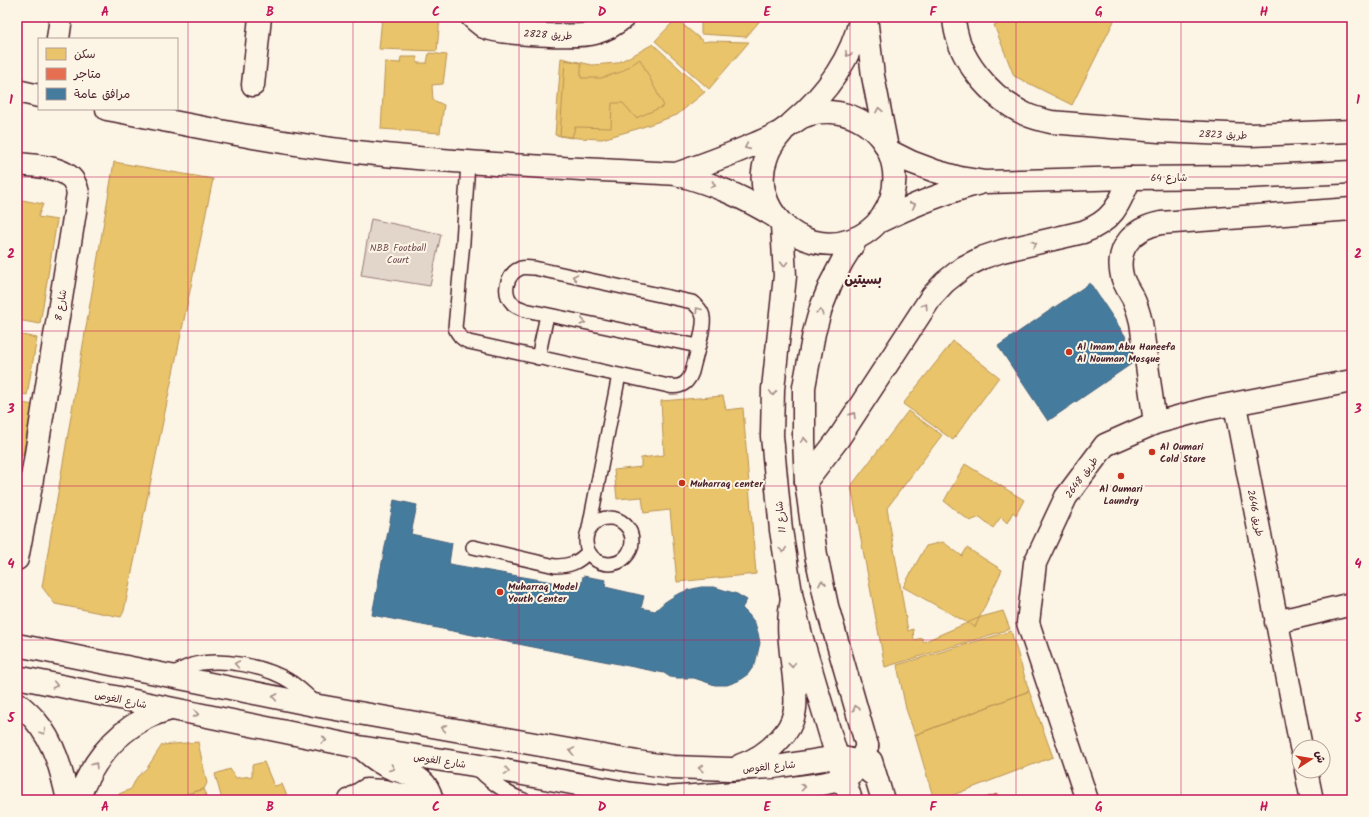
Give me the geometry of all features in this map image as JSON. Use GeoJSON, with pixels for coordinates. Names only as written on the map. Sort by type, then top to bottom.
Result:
{"type":"FeatureCollection","features":[{"type":"Feature","properties":{"kind":"street"},"geometry":{"type":"LineString","coordinates":[[58,38],[60,17]]}},
{"type":"Feature","properties":{"kind":"street"},"geometry":{"type":"LineString","coordinates":[[253,85],[260,17]]}},
{"type":"Feature","properties":{"kind":"street","name":"طريق 2828"},"geometry":{"type":"LineString","coordinates":[[472,17],[484,27],[498,31],[568,36],[594,34],[617,23],[624,17]]}},
{"type":"Feature","properties":{"kind":"street"},"geometry":{"type":"LineString","coordinates":[[779,221],[768,204],[764,188],[763,173],[766,157],[773,143],[786,128],[808,109],[825,91],[839,71],[850,50],[861,17]]}},
{"type":"Feature","properties":{"kind":"street"},"geometry":{"type":"LineString","coordinates":[[112,110],[246,136],[355,152],[468,163],[676,174],[702,181],[728,191],[752,203],[799,236],[817,243],[831,244],[857,238],[868,231],[878,222],[887,210],[894,188],[895,180],[893,165],[888,149],[873,76],[866,17]]}},
{"type":"Feature","properties":{"kind":"street","name":"طريق 2823"},"geometry":{"type":"LineString","coordinates":[[954,17],[958,41],[975,72],[999,97],[1012,107],[1026,115],[1039,119],[1051,122],[1159,131],[1250,135],[1352,131]]}},
{"type":"Feature","properties":{"kind":"street","name":"طريق 2823"},"geometry":{"type":"LineString","coordinates":[[963,17],[966,29],[977,53],[993,76],[1003,86],[1028,102],[1076,117],[1094,125]]}},
{"type":"Feature","properties":{"kind":"street"},"geometry":{"type":"LineString","coordinates":[[17,91],[38,96]]}},
{"type":"Feature","properties":{"kind":"street"},"geometry":{"type":"LineString","coordinates":[[676,174],[730,155],[786,128],[802,118],[815,113],[830,112],[857,118],[880,136],[888,149]]}},
{"type":"Feature","properties":{"kind":"street","name":"شارع 64"},"geometry":{"type":"LineString","coordinates":[[888,149],[911,162],[936,171],[960,178],[985,182],[1130,178],[1246,177],[1352,172]]}},
{"type":"Feature","properties":{"kind":"street","name":"شارع 8"},"geometry":{"type":"LineString","coordinates":[[17,164],[59,170],[68,175],[75,183],[78,193],[23,490],[17,559]]}},
{"type":"Feature","properties":{"kind":"street"},"geometry":{"type":"LineString","coordinates":[[806,481],[839,438],[932,296],[945,282],[964,268],[984,257],[1002,251],[1095,228],[1114,212],[1121,200],[1130,178]]}},
{"type":"Feature","properties":{"kind":"street","name":"شارع 64"},"geometry":{"type":"LineString","coordinates":[[878,222],[927,200],[963,187],[985,182]]}},
{"type":"Feature","properties":{"kind":"street"},"geometry":{"type":"LineString","coordinates":[[1155,423],[1141,322],[1138,310],[1124,282],[1120,266],[1122,255],[1132,236],[1145,227],[1161,223],[1352,209]]}},
{"type":"Feature","properties":{"kind":"street","name":"شارع 11"},"geometry":{"type":"LineString","coordinates":[[779,221],[785,276],[773,389],[772,436],[780,530],[792,599],[802,639],[851,800]]}},
{"type":"Feature","properties":{"kind":"street"},"geometry":{"type":"LineString","coordinates":[[857,238],[831,283],[821,308],[814,333],[804,387],[804,441],[806,481],[816,555],[827,606],[867,762],[883,800]]}},
{"type":"Feature","properties":{"kind":"street","name":"طريق 2648"},"geometry":{"type":"LineString","coordinates":[[1087,800],[1028,623],[1035,563],[1066,497],[1105,445],[1155,423],[1207,409],[1235,405],[1352,381]]}},
{"type":"Feature","properties":{"kind":"street","name":"طريق 2646"},"geometry":{"type":"LineString","coordinates":[[1235,405],[1299,739]]}},
{"type":"Feature","properties":{"kind":"street"},"geometry":{"type":"LineString","coordinates":[[730,769],[751,762],[770,750],[784,734],[794,715],[796,694],[788,630],[792,599]]}},
{"type":"Feature","properties":{"kind":"street"},"geometry":{"type":"LineString","coordinates":[[1276,622],[1352,604]]}},
{"type":"Feature","properties":{"kind":"street","name":"شارع الغوص"},"geometry":{"type":"LineString","coordinates":[[17,646],[319,706],[637,762],[672,766],[730,769],[775,767],[837,757],[867,762]]}},
{"type":"Feature","properties":{"kind":"street","name":"شارع الغوص"},"geometry":{"type":"LineString","coordinates":[[17,677],[359,747],[474,765],[615,791],[669,799],[778,790],[822,784],[844,779]]}},
{"type":"Feature","properties":{"kind":"street"},"geometry":{"type":"LineString","coordinates":[[17,703],[36,720],[51,745],[60,764],[68,800]]}},
{"type":"Feature","properties":{"kind":"street"},"geometry":{"type":"LineString","coordinates":[[78,800],[88,775],[102,753],[122,734],[145,718],[170,709]]}},
{"type":"Feature","properties":{"kind":"street"},"geometry":{"type":"LineString","coordinates":[[359,747],[379,762],[391,768],[412,774],[420,779],[431,793],[432,800]]}},
{"type":"Feature","properties":{"kind":"street"},"geometry":{"type":"LineString","coordinates":[[844,779],[867,762]]}},
{"type":"Feature","properties":{"kind":"street"},"geometry":{"type":"LineString","coordinates":[[1308,779],[1312,800]]}},
{"type":"Feature","properties":{"kind":"street"},"geometry":{"type":"LineString","coordinates":[[350,800],[366,790],[384,791],[423,800]]}},
{"type":"Feature","properties":{"kind":"lane"},"geometry":{"type":"LineString","coordinates":[[468,163],[463,242],[455,328],[462,339],[469,342],[538,358],[669,386],[681,386],[690,377],[698,346],[703,324],[703,316],[692,302],[534,268],[522,268],[512,274],[506,284],[507,296],[514,305],[525,310],[547,315],[698,346]]}},
{"type":"Feature","properties":{"kind":"lane"},"geometry":{"type":"LineString","coordinates":[[538,358],[547,315]]}},
{"type":"Feature","properties":{"kind":"lane"},"geometry":{"type":"LineString","coordinates":[[589,528],[598,519],[610,517],[622,521],[630,530],[633,543],[629,554],[620,562],[608,565],[596,561],[588,552],[585,540],[589,528],[619,375]]}},
{"type":"Feature","properties":{"kind":"lane"},"geometry":{"type":"LineString","coordinates":[[473,547],[555,566],[574,564],[582,559],[588,552]]}},
{"type":"Feature","properties":{"kind":"lane"},"geometry":{"type":"LineString","coordinates":[[474,765],[486,778],[500,788],[515,797],[524,800]]}},
{"type":"Feature","properties":{"kind":"lane"},"geometry":{"type":"LineString","coordinates":[[595,800],[615,791]]}},
{"type":"Feature","properties":{"kind":"green space","name":"NBB Football Court"},"geometry":{"type":"Polygon","coordinates":[[[371,219],[441,234],[430,286],[361,275],[371,219]]]}},
{"type":"Feature","properties":{"kind":"building: سكن"},"geometry":{"type":"Polygon","coordinates":[[[382,17],[440,17],[437,51],[379,49],[382,17]]]}},
{"type":"Feature","properties":{"kind":"building: سكن"},"geometry":{"type":"Polygon","coordinates":[[[701,17],[763,17],[746,37],[701,34],[701,17]]]}},
{"type":"Feature","properties":{"kind":"building: سكن"},"geometry":{"type":"Polygon","coordinates":[[[1015,17],[1111,17],[1114,21],[1072,105],[1014,76],[994,25],[1015,17]]]}},
{"type":"Feature","properties":{"kind":"building: سكن"},"geometry":{"type":"Polygon","coordinates":[[[676,19],[704,42],[749,42],[709,89],[655,41],[676,19]]]}},
{"type":"Feature","properties":{"kind":"building: سكن"},"geometry":{"type":"Polygon","coordinates":[[[653,44],[705,92],[677,115],[637,129],[602,139],[555,135],[561,58],[592,65],[617,63],[653,44]]]}},
{"type":"Feature","properties":{"kind":"building: سكن"},"geometry":{"type":"Polygon","coordinates":[[[429,53],[447,55],[443,84],[432,85],[433,100],[444,105],[440,133],[381,129],[385,62],[400,63],[401,57],[417,57],[417,63],[427,63],[429,53]]]}},
{"type":"Feature","properties":{"kind":"building: سكن"},"geometry":{"type":"Polygon","coordinates":[[[640,59],[664,106],[636,118],[623,103],[612,103],[611,128],[575,127],[572,138],[560,136],[565,60],[581,63],[581,78],[601,78],[621,72],[640,59]]]}},
{"type":"Feature","properties":{"kind":"building: سكن"},"geometry":{"type":"Polygon","coordinates":[[[114,162],[213,179],[124,611],[121,617],[55,604],[42,587],[114,162]]]}},
{"type":"Feature","properties":{"kind":"building: سكن"},"geometry":{"type":"Polygon","coordinates":[[[17,199],[43,204],[38,217],[57,220],[40,324],[17,320],[17,199]]]}},
{"type":"Feature","properties":{"kind":"building: سكن"},"geometry":{"type":"Polygon","coordinates":[[[17,334],[37,338],[27,395],[17,393],[17,334]]]}},
{"type":"Feature","properties":{"kind":"building: سكن"},"geometry":{"type":"Polygon","coordinates":[[[953,341],[999,377],[953,440],[903,404],[953,341]]]}},
{"type":"Feature","properties":{"kind":"building: سكن","name":"Muharraq center"},"geometry":{"type":"Polygon","coordinates":[[[723,396],[726,410],[743,408],[756,574],[677,582],[670,510],[644,513],[642,497],[617,499],[614,470],[641,467],[641,458],[664,455],[661,401],[723,396]]]}},
{"type":"Feature","properties":{"kind":"building: سكن"},"geometry":{"type":"Polygon","coordinates":[[[17,402],[33,405],[23,455],[17,460],[17,402]]]}},
{"type":"Feature","properties":{"kind":"building: سكن"},"geometry":{"type":"Polygon","coordinates":[[[908,411],[942,435],[887,508],[908,631],[913,629],[914,640],[922,638],[923,642],[981,617],[1003,611],[1010,629],[885,667],[851,486],[908,411]]]}},
{"type":"Feature","properties":{"kind":"building: سكن"},"geometry":{"type":"Polygon","coordinates":[[[965,464],[1024,500],[1016,515],[1013,512],[1007,523],[1001,517],[993,528],[980,517],[970,521],[944,501],[965,464]]]}},
{"type":"Feature","properties":{"kind":"building: سكن"},"geometry":{"type":"Polygon","coordinates":[[[943,542],[962,556],[967,548],[1002,570],[975,627],[903,587],[926,546],[943,542]]]}},
{"type":"Feature","properties":{"kind":"building: سكن"},"geometry":{"type":"Polygon","coordinates":[[[1011,631],[1029,691],[915,735],[906,709],[897,665],[1011,631]]]}},
{"type":"Feature","properties":{"kind":"building: سكن"},"geometry":{"type":"Polygon","coordinates":[[[1029,691],[1053,757],[940,800],[934,800],[915,735],[1029,691]]]}},
{"type":"Feature","properties":{"kind":"building: سكن"},"geometry":{"type":"Polygon","coordinates":[[[198,742],[207,783],[204,789],[177,797],[173,800],[120,800],[119,794],[131,789],[137,777],[147,768],[162,745],[198,742]]]}},
{"type":"Feature","properties":{"kind":"building: سكن"},"geometry":{"type":"Polygon","coordinates":[[[264,762],[274,786],[282,784],[287,796],[282,800],[222,800],[215,774],[230,769],[236,778],[252,776],[252,765],[264,762]]]}},
{"type":"Feature","properties":{"kind":"building: سكن"},"geometry":{"type":"Polygon","coordinates":[[[204,789],[207,800],[173,800],[177,797],[204,789]]]}},
{"type":"Feature","properties":{"kind":"building: متاجر"},"geometry":{"type":"Polygon","coordinates":[[[997,794],[999,800],[979,800],[997,794]]]}},
{"type":"Feature","properties":{"kind":"building: مرافق عامة","name":"Al Imam Abu Haneefa Al Nouman Mosque"},"geometry":{"type":"Polygon","coordinates":[[[1090,283],[1140,358],[1048,421],[998,346],[1090,283]]]}},
{"type":"Feature","properties":{"kind":"building: مرافق عامة","name":"Muharraq Model Youth Center"},"geometry":{"type":"Polygon","coordinates":[[[394,500],[417,505],[411,534],[452,543],[449,564],[581,587],[583,576],[606,580],[605,587],[644,596],[641,608],[655,611],[676,595],[701,587],[714,587],[737,594],[747,600],[742,608],[755,623],[758,633],[760,643],[755,664],[748,674],[738,681],[727,685],[715,685],[694,678],[670,677],[664,673],[372,615],[394,500]]]}},
{"type":"Feature","properties":{"kind":"place","name":"Al Imam Abu Haneefa Al Nouman Mosque"},"geometry":{"type":"Point","coordinates":[1069,352]}},
{"type":"Feature","properties":{"kind":"place","name":"Al Oumari Cold Store"},"geometry":{"type":"Point","coordinates":[1152,452]}},
{"type":"Feature","properties":{"kind":"place","name":"Al Oumari Laundry"},"geometry":{"type":"Point","coordinates":[1121,476]}},
{"type":"Feature","properties":{"kind":"place","name":"Muharraq center"},"geometry":{"type":"Point","coordinates":[682,483]}},
{"type":"Feature","properties":{"kind":"place","name":"Muharraq Model Youth Center"},"geometry":{"type":"Point","coordinates":[500,592]}},
{"type":"Feature","properties":{"kind":"district","name":"بسيتين"},"geometry":{"type":"Point","coordinates":[863,279]}}]}
